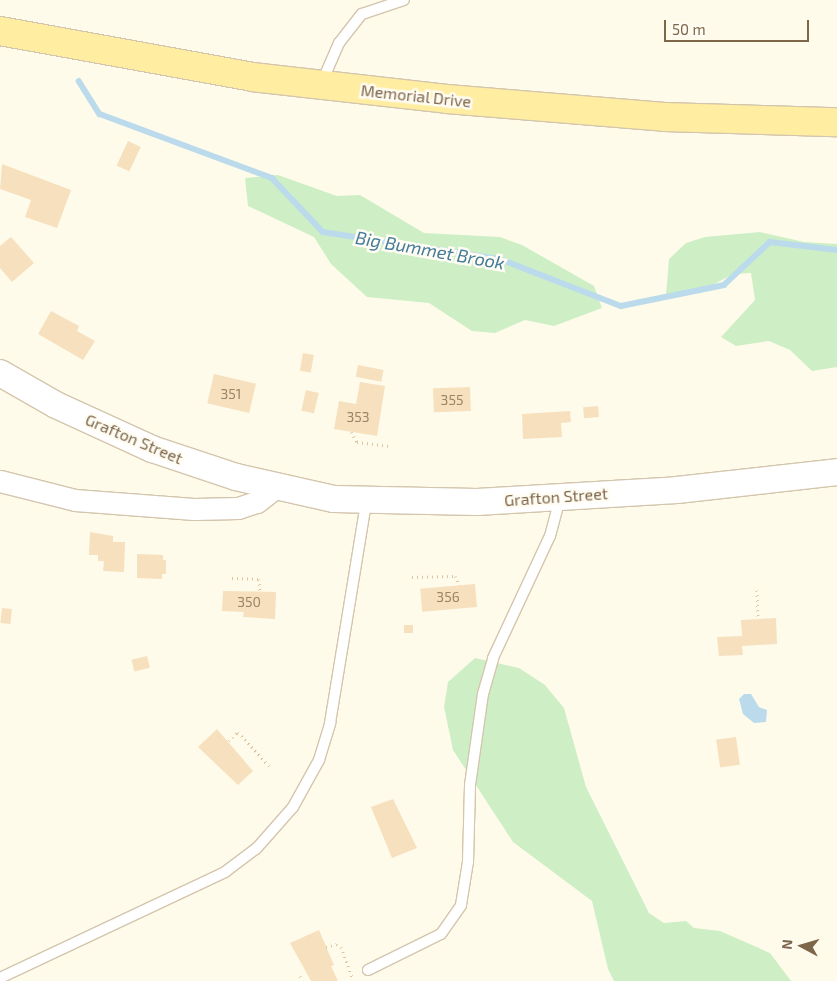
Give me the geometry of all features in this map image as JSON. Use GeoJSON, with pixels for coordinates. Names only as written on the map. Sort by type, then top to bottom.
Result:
{"type":"FeatureCollection","features":[{"type":"Feature","properties":{"kind":"main road","name":"Memorial Drive"},"geometry":{"type":"LineString","coordinates":[[0,31],[167,63],[321,86],[664,116],[837,122]]}},
{"type":"Feature","properties":{"kind":"street","name":"Grafton Street"},"geometry":{"type":"LineString","coordinates":[[0,373],[56,405],[123,437],[180,460],[276,487],[366,502],[477,502],[676,490],[837,472]]}},
{"type":"Feature","properties":{"kind":"street"},"geometry":{"type":"LineString","coordinates":[[0,481],[75,500],[194,508],[238,508],[257,502],[276,487]]}},
{"type":"Feature","properties":{"kind":"lane"},"geometry":{"type":"LineString","coordinates":[[321,86],[339,43],[362,14],[404,0]]}},
{"type":"Feature","properties":{"kind":"lane"},"geometry":{"type":"LineString","coordinates":[[368,970],[441,934],[460,905],[468,862],[470,785],[483,694],[493,658],[550,536],[560,497]]}},
{"type":"Feature","properties":{"kind":"lane"},"geometry":{"type":"LineString","coordinates":[[0,978],[225,872],[256,849],[293,807],[319,760],[330,723],[366,502]]}},
{"type":"Feature","properties":{"kind":"path"},"geometry":{"type":"LineString","coordinates":[[350,432],[357,442],[392,446]]}},
{"type":"Feature","properties":{"kind":"path"},"geometry":{"type":"LineString","coordinates":[[412,577],[455,576],[459,585]]}},
{"type":"Feature","properties":{"kind":"path"},"geometry":{"type":"LineString","coordinates":[[232,578],[259,579],[260,592]]}},
{"type":"Feature","properties":{"kind":"path"},"geometry":{"type":"LineString","coordinates":[[757,590],[758,619]]}},
{"type":"Feature","properties":{"kind":"path"},"geometry":{"type":"LineString","coordinates":[[229,741],[238,732],[271,768]]}},
{"type":"Feature","properties":{"kind":"path"},"geometry":{"type":"LineString","coordinates":[[326,947],[337,944],[341,947],[352,977]]}},
{"type":"Feature","properties":{"kind":"path"},"geometry":{"type":"LineString","coordinates":[[300,976],[302,981]]}},
{"type":"Feature","properties":{"kind":"green space"},"geometry":{"type":"Polygon","coordinates":[[[278,175],[337,196],[360,195],[424,233],[500,237],[522,245],[594,286],[602,308],[554,326],[525,320],[495,333],[472,331],[429,303],[367,297],[331,264],[314,237],[248,206],[245,178],[278,175]]]}},
{"type":"Feature","properties":{"kind":"green space"},"geometry":{"type":"Polygon","coordinates":[[[760,232],[804,242],[837,244],[837,367],[812,371],[790,350],[769,341],[736,346],[721,337],[755,300],[751,273],[733,274],[700,292],[666,295],[669,259],[686,243],[705,237],[760,232]]]}},
{"type":"Feature","properties":{"kind":"green space"},"geometry":{"type":"Polygon","coordinates":[[[475,658],[519,668],[545,685],[564,708],[586,787],[649,913],[664,923],[686,921],[694,928],[720,931],[770,953],[791,981],[614,981],[608,969],[592,901],[513,842],[453,750],[444,707],[448,682],[475,658]]]}},
{"type":"Feature","properties":{"kind":"water"},"geometry":{"type":"Polygon","coordinates":[[[744,694],[751,694],[759,707],[767,710],[766,722],[754,723],[743,714],[739,699],[744,694]]]}},
{"type":"Feature","properties":{"kind":"building"},"geometry":{"type":"Polygon","coordinates":[[[128,141],[141,147],[129,171],[117,165],[128,141]]]}},
{"type":"Feature","properties":{"kind":"building"},"geometry":{"type":"Polygon","coordinates":[[[2,164],[71,190],[57,228],[25,217],[31,200],[0,189],[2,164]]]}},
{"type":"Feature","properties":{"kind":"building"},"geometry":{"type":"Polygon","coordinates":[[[11,237],[34,263],[12,282],[0,268],[0,246],[11,237]]]}},
{"type":"Feature","properties":{"kind":"building"},"geometry":{"type":"Polygon","coordinates":[[[51,311],[79,326],[77,331],[95,341],[83,360],[38,334],[51,311]]]}},
{"type":"Feature","properties":{"kind":"building"},"geometry":{"type":"Polygon","coordinates":[[[303,353],[314,355],[311,373],[300,371],[303,353]]]}},
{"type":"Feature","properties":{"kind":"building"},"geometry":{"type":"Polygon","coordinates":[[[358,365],[384,370],[381,382],[356,377],[358,365]]]}},
{"type":"Feature","properties":{"kind":"building"},"geometry":{"type":"Polygon","coordinates":[[[214,374],[256,384],[249,413],[207,403],[214,374]]]}},
{"type":"Feature","properties":{"kind":"building"},"geometry":{"type":"Polygon","coordinates":[[[360,382],[385,386],[377,436],[334,429],[339,401],[356,404],[360,382]]]}},
{"type":"Feature","properties":{"kind":"building"},"geometry":{"type":"Polygon","coordinates":[[[470,387],[471,411],[434,412],[433,388],[470,387]]]}},
{"type":"Feature","properties":{"kind":"building"},"geometry":{"type":"Polygon","coordinates":[[[306,390],[319,393],[314,413],[301,410],[306,390]]]}},
{"type":"Feature","properties":{"kind":"building"},"geometry":{"type":"Polygon","coordinates":[[[598,406],[599,417],[584,418],[583,407],[598,406]]]}},
{"type":"Feature","properties":{"kind":"building"},"geometry":{"type":"Polygon","coordinates":[[[570,411],[571,422],[561,423],[562,437],[523,439],[522,414],[570,411]]]}},
{"type":"Feature","properties":{"kind":"building"},"geometry":{"type":"Polygon","coordinates":[[[90,532],[113,536],[113,542],[125,542],[124,572],[103,571],[104,561],[98,561],[98,555],[89,555],[90,532]]]}},
{"type":"Feature","properties":{"kind":"building"},"geometry":{"type":"Polygon","coordinates":[[[137,554],[163,555],[163,560],[166,560],[166,574],[162,574],[162,579],[137,578],[137,554]]]}},
{"type":"Feature","properties":{"kind":"building"},"geometry":{"type":"Polygon","coordinates":[[[475,584],[477,607],[422,612],[420,589],[475,584]]]}},
{"type":"Feature","properties":{"kind":"building"},"geometry":{"type":"Polygon","coordinates":[[[223,591],[276,592],[275,619],[243,617],[244,612],[222,611],[223,591]]]}},
{"type":"Feature","properties":{"kind":"building"},"geometry":{"type":"Polygon","coordinates":[[[2,608],[12,609],[10,624],[0,623],[2,608]]]}},
{"type":"Feature","properties":{"kind":"building"},"geometry":{"type":"Polygon","coordinates":[[[776,618],[777,644],[742,646],[743,655],[719,656],[717,637],[742,636],[741,620],[776,618]]]}},
{"type":"Feature","properties":{"kind":"building"},"geometry":{"type":"Polygon","coordinates":[[[404,625],[413,625],[413,633],[404,633],[404,625]]]}},
{"type":"Feature","properties":{"kind":"building"},"geometry":{"type":"Polygon","coordinates":[[[147,656],[150,668],[134,672],[131,660],[147,656]]]}},
{"type":"Feature","properties":{"kind":"building"},"geometry":{"type":"Polygon","coordinates":[[[217,729],[253,771],[238,785],[198,747],[217,729]]]}},
{"type":"Feature","properties":{"kind":"building"},"geometry":{"type":"Polygon","coordinates":[[[736,737],[740,765],[720,768],[716,740],[736,737]]]}},
{"type":"Feature","properties":{"kind":"building"},"geometry":{"type":"Polygon","coordinates":[[[393,799],[417,848],[392,858],[371,807],[393,799]]]}},
{"type":"Feature","properties":{"kind":"building"},"geometry":{"type":"Polygon","coordinates":[[[319,930],[334,965],[331,966],[338,981],[311,981],[290,943],[319,930]]]}},
{"type":"Feature","properties":{"kind":"waterway","name":"Big Bummet Brook"},"geometry":{"type":"LineString","coordinates":[[79,81],[100,114],[272,178],[323,232],[500,259],[621,306],[724,285],[770,242],[837,250]]}}]}
